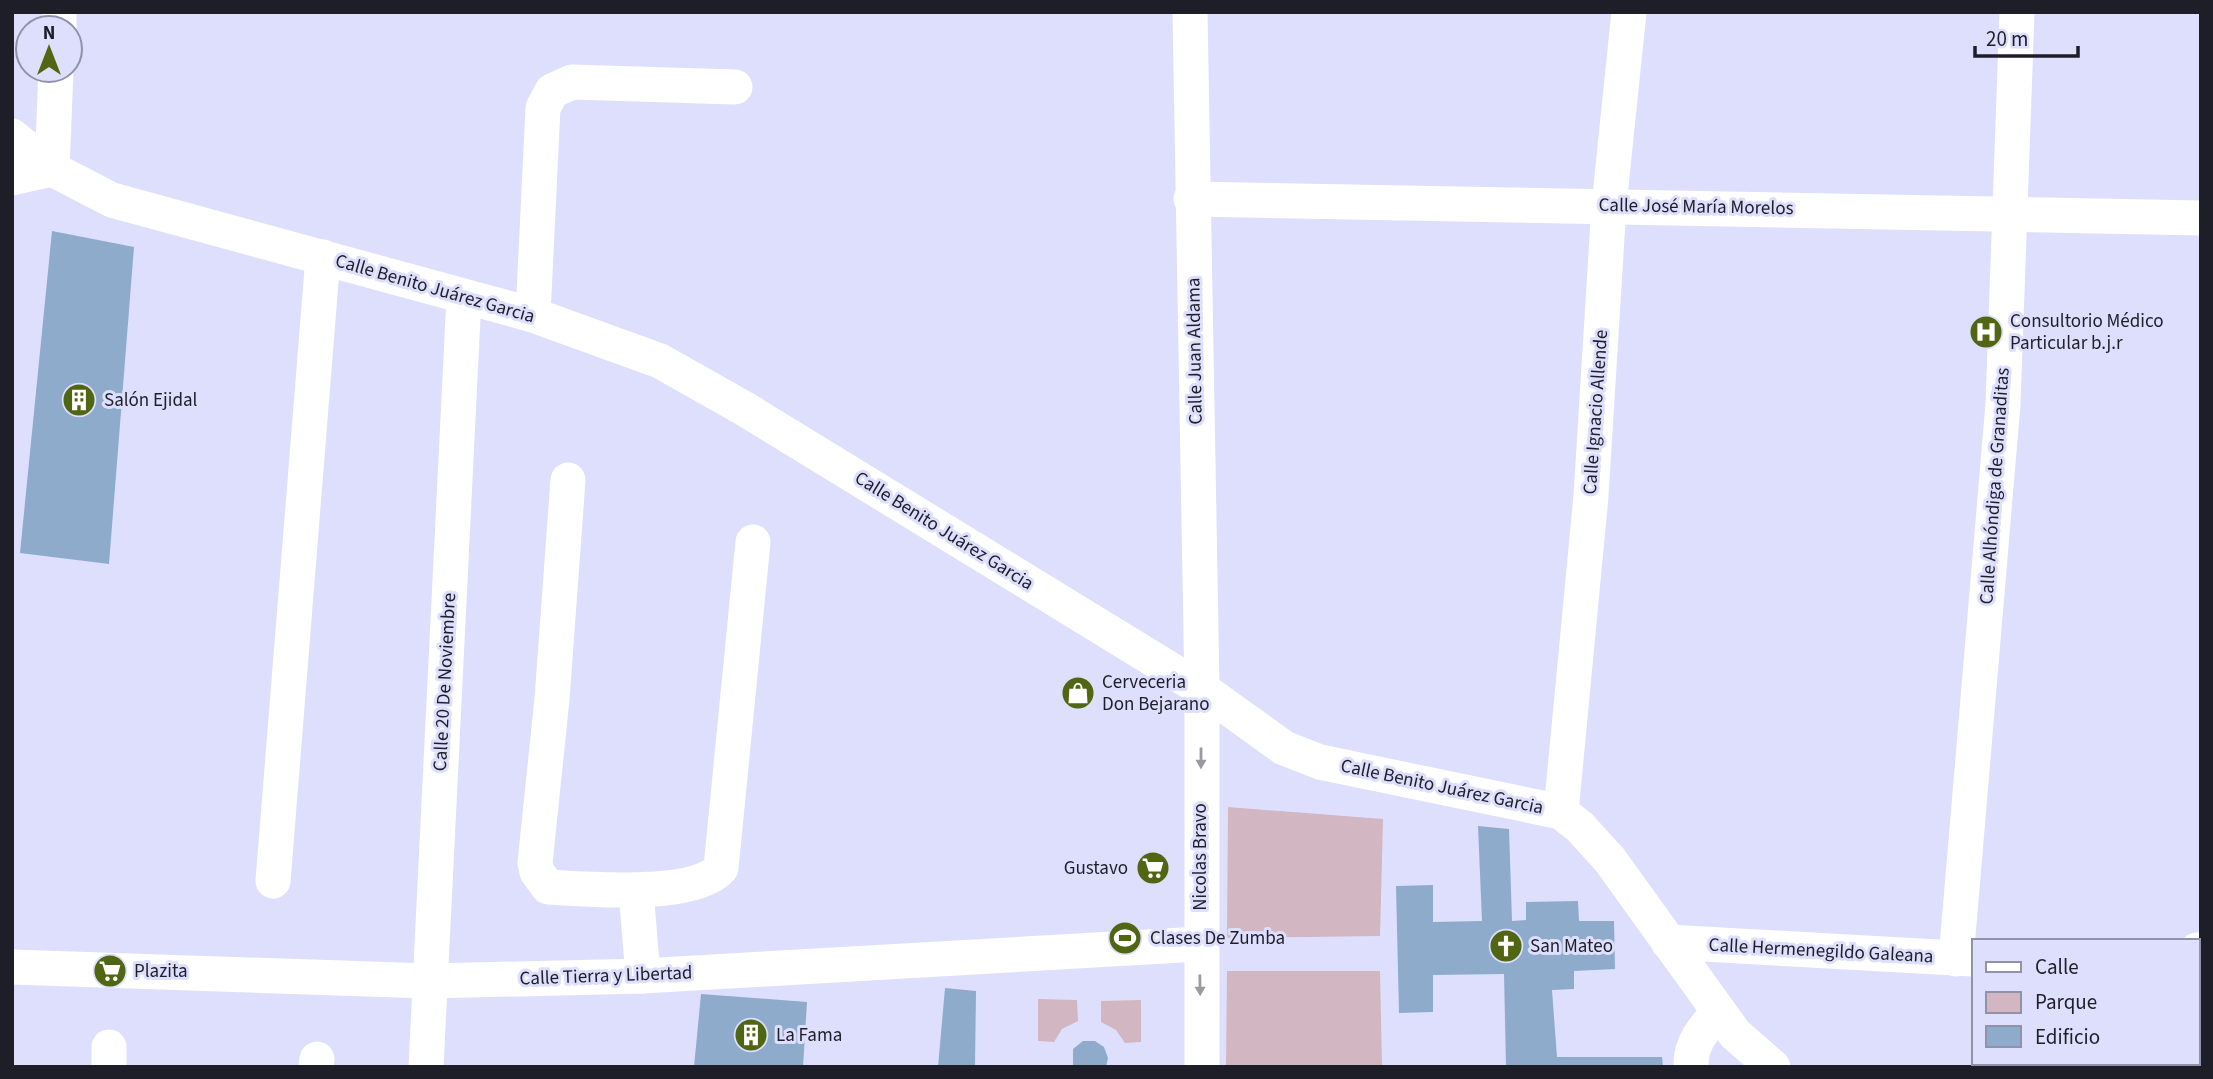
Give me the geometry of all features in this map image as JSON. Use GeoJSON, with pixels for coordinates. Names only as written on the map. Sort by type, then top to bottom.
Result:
{"type":"FeatureCollection","features":[{"type":"Feature","properties":{"kind":"street","name":"Calle Juan Aldama"},"geometry":{"type":"LineString","coordinates":[[1190,12],[1191,199],[1202,689]]}},
{"type":"Feature","properties":{"kind":"street","name":"Calle Ignacio Allende"},"geometry":{"type":"LineString","coordinates":[[1561,811],[1591,496],[1609,205],[1629,12]]}},
{"type":"Feature","properties":{"kind":"street","name":"Calle Alhóndiga de Granaditas"},"geometry":{"type":"LineString","coordinates":[[1965,959],[2003,404],[2017,12]]}},
{"type":"Feature","properties":{"kind":"street"},"geometry":{"type":"LineString","coordinates":[[533,315],[543,108],[552,92],[572,82],[735,88]]}},
{"type":"Feature","properties":{"kind":"street"},"geometry":{"type":"LineString","coordinates":[[12,178],[52,169],[56,84]]}},
{"type":"Feature","properties":{"kind":"street","name":"Calle Benito Juárez Garcia"},"geometry":{"type":"LineString","coordinates":[[12,136],[52,169],[111,200],[533,315],[660,361],[744,409],[1202,689],[1284,748],[1320,762],[1561,811],[1580,827],[1609,860],[1735,1034],[1773,1067]]}},
{"type":"Feature","properties":{"kind":"street","name":"Calle José María Morelos"},"geometry":{"type":"LineString","coordinates":[[1191,199],[2201,218]]}},
{"type":"Feature","properties":{"kind":"street"},"geometry":{"type":"LineString","coordinates":[[273,881],[323,257]]}},
{"type":"Feature","properties":{"kind":"street","name":"Calle 20 De Noviembre"},"geometry":{"type":"LineString","coordinates":[[426,1067],[464,297]]}},
{"type":"Feature","properties":{"kind":"street"},"geometry":{"type":"LineString","coordinates":[[568,480],[537,872],[548,887],[636,891],[699,881],[721,868],[753,542]]}},
{"type":"Feature","properties":{"kind":"street","name":"Nicolas Bravo"},"geometry":{"type":"LineString","coordinates":[[1202,689],[1199,944],[1202,1067]]}},
{"type":"Feature","properties":{"kind":"street"},"geometry":{"type":"LineString","coordinates":[[636,891],[643,976]]}},
{"type":"Feature","properties":{"kind":"street","name":"Calle Hermenegildo Galeana"},"geometry":{"type":"LineString","coordinates":[[1668,942],[1965,959]]}},
{"type":"Feature","properties":{"kind":"street","name":"Calle Tierra y Libertad"},"geometry":{"type":"LineString","coordinates":[[12,967],[429,981],[643,976],[1199,944]]}},
{"type":"Feature","properties":{"kind":"street"},"geometry":{"type":"LineString","coordinates":[[1691,1067],[1690,1056],[1699,1034],[1719,1012]]}},
{"type":"Feature","properties":{"kind":"green space"},"geometry":{"type":"Polygon","coordinates":[[[1228,807],[1383,819],[1380,936],[1227,938],[1228,807]]]}},
{"type":"Feature","properties":{"kind":"green space"},"geometry":{"type":"Polygon","coordinates":[[[1227,971],[1380,971],[1382,1067],[1226,1067],[1227,971]]]}},
{"type":"Feature","properties":{"kind":"green space"},"geometry":{"type":"Polygon","coordinates":[[[1038,999],[1077,1000],[1078,1021],[1062,1029],[1054,1042],[1038,1041],[1038,999]]]}},
{"type":"Feature","properties":{"kind":"green space"},"geometry":{"type":"Polygon","coordinates":[[[1141,1000],[1141,1042],[1125,1043],[1116,1030],[1101,1022],[1101,1001],[1141,1000]]]}},
{"type":"Feature","properties":{"kind":"building","name":"Salón Ejidal"},"geometry":{"type":"Polygon","coordinates":[[[52,231],[134,247],[109,564],[20,553],[52,231]]]}},
{"type":"Feature","properties":{"kind":"building","name":"San Mateo"},"geometry":{"type":"Polygon","coordinates":[[[1478,826],[1509,829],[1512,921],[1526,920],[1526,902],[1578,901],[1579,921],[1614,921],[1615,969],[1574,971],[1574,989],[1552,990],[1557,1057],[1662,1057],[1663,1067],[1506,1067],[1504,974],[1433,975],[1433,1012],[1399,1013],[1396,886],[1433,885],[1433,922],[1482,921],[1478,826]]]}},
{"type":"Feature","properties":{"kind":"building"},"geometry":{"type":"Polygon","coordinates":[[[945,988],[976,991],[975,1067],[938,1067],[945,988]]]}},
{"type":"Feature","properties":{"kind":"building","name":"La Fama"},"geometry":{"type":"Polygon","coordinates":[[[701,994],[807,1002],[803,1067],[694,1067],[701,994]]]}},
{"type":"Feature","properties":{"kind":"building"},"geometry":{"type":"Polygon","coordinates":[[[1083,1041],[1095,1041],[1104,1047],[1108,1058],[1106,1067],[1073,1067],[1073,1049],[1083,1041]]]}},
{"type":"Feature","properties":{"kind":"place","name":"Consultorio Médico Particular b.j.r"},"geometry":{"type":"Point","coordinates":[1986,332]}},
{"type":"Feature","properties":{"kind":"place","name":"Salón Ejidal"},"geometry":{"type":"Point","coordinates":[79,400]}},
{"type":"Feature","properties":{"kind":"place","name":"Cerveceria Don Bejarano"},"geometry":{"type":"Point","coordinates":[1078,693]}},
{"type":"Feature","properties":{"kind":"place","name":"Gustavo"},"geometry":{"type":"Point","coordinates":[1153,868]}},
{"type":"Feature","properties":{"kind":"place","name":"Clases De Zumba"},"geometry":{"type":"Point","coordinates":[1125,938]}},
{"type":"Feature","properties":{"kind":"place","name":"San Mateo"},"geometry":{"type":"Point","coordinates":[1506,946]}},
{"type":"Feature","properties":{"kind":"place","name":"Plazita"},"geometry":{"type":"Point","coordinates":[110,971]}},
{"type":"Feature","properties":{"kind":"place","name":"La Fama"},"geometry":{"type":"Point","coordinates":[751,1035]}}]}
